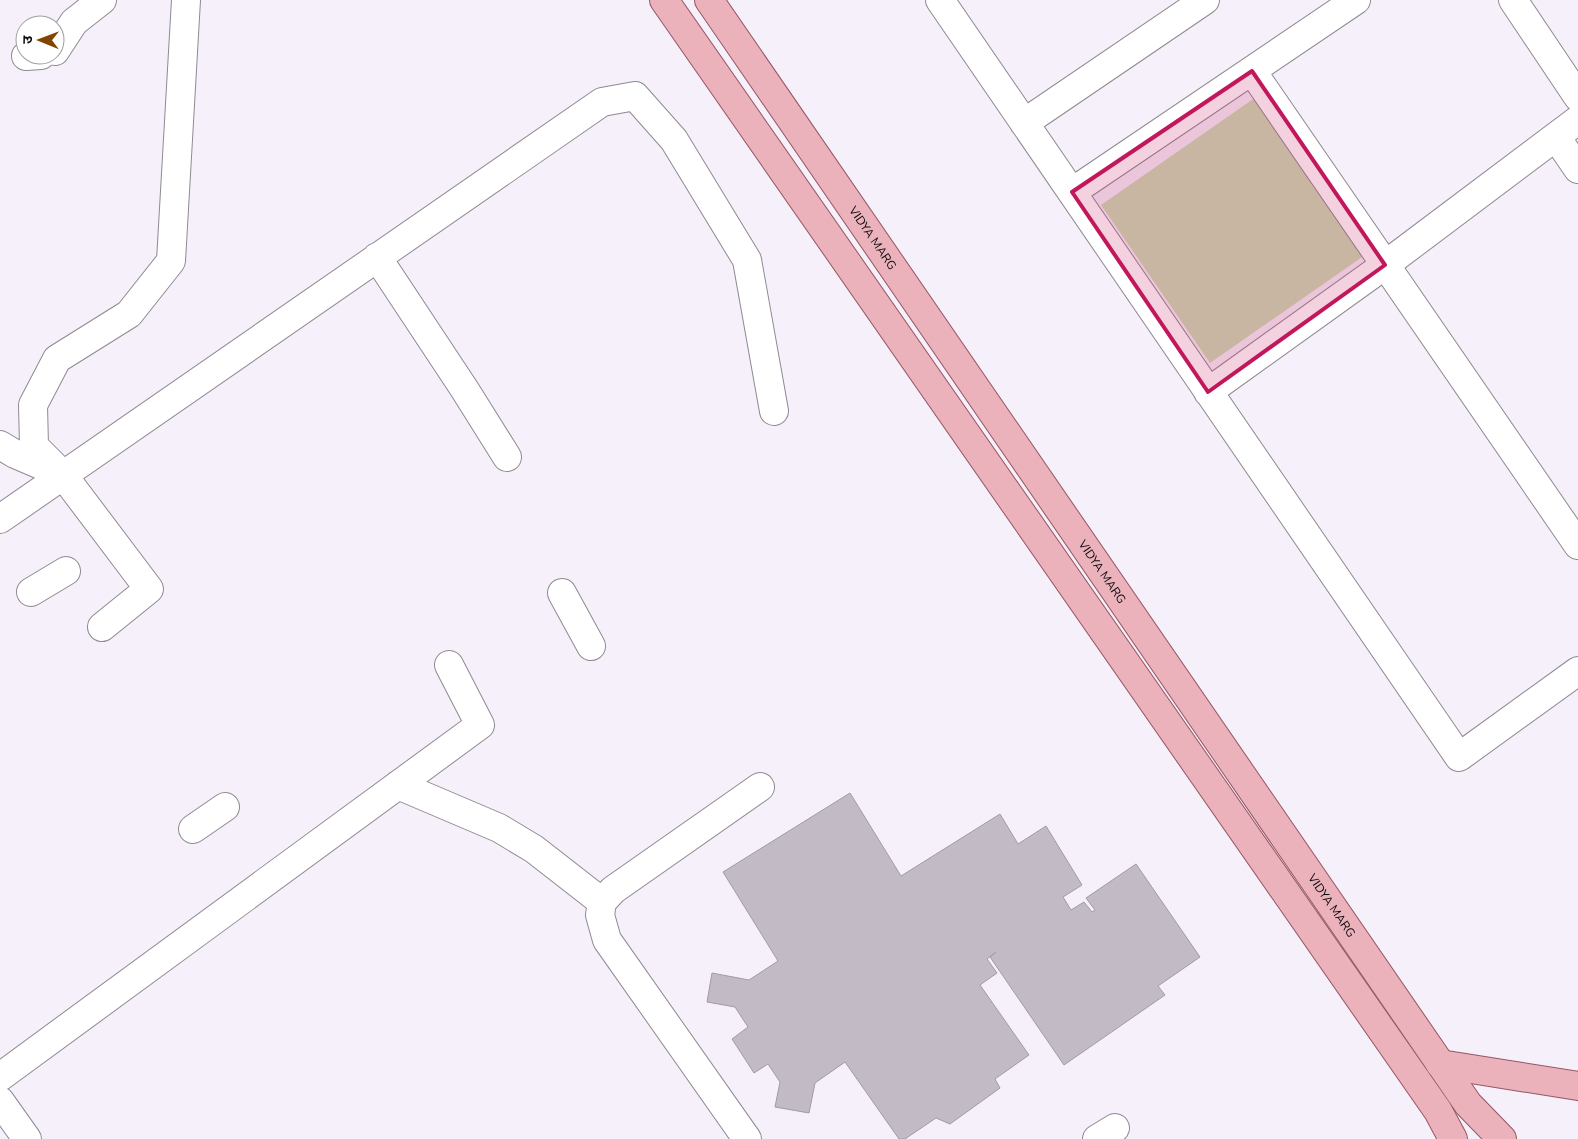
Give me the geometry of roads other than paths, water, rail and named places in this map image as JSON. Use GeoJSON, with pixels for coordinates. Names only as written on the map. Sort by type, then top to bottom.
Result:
{"type":"FeatureCollection","features":[{"type":"Feature","properties":{"kind":"main road"},"geometry":{"type":"LineString","coordinates":[[664,0],[1432,1102],[1453,1139]]}},
{"type":"Feature","properties":{"kind":"main road","name":"VIDYA MARG"},"geometry":{"type":"LineString","coordinates":[[709,0],[1440,1064],[1468,1104],[1502,1139]]}},
{"type":"Feature","properties":{"kind":"main road"},"geometry":{"type":"LineString","coordinates":[[1440,1064],[1578,1086]]}},
{"type":"Feature","properties":{"kind":"street"},"geometry":{"type":"LineString","coordinates":[[65,36],[74,22],[102,0]]}},
{"type":"Feature","properties":{"kind":"street"},"geometry":{"type":"LineString","coordinates":[[102,627],[148,589],[63,475],[34,446],[33,406],[57,359],[130,314],[171,261],[186,0]]}},
{"type":"Feature","properties":{"kind":"street"},"geometry":{"type":"LineString","coordinates":[[940,0],[1458,757],[1578,671]]}},
{"type":"Feature","properties":{"kind":"street"},"geometry":{"type":"LineString","coordinates":[[1024,123],[1204,0]]}},
{"type":"Feature","properties":{"kind":"street"},"geometry":{"type":"LineString","coordinates":[[1072,192],[1356,0]]}},
{"type":"Feature","properties":{"kind":"street"},"geometry":{"type":"LineString","coordinates":[[1513,0],[1578,97]]}},
{"type":"Feature","properties":{"kind":"street"},"geometry":{"type":"LineString","coordinates":[[1252,71],[1578,546]]}},
{"type":"Feature","properties":{"kind":"street"},"geometry":{"type":"LineString","coordinates":[[0,519],[602,102],[635,96],[674,140],[748,260],[774,411]]}},
{"type":"Feature","properties":{"kind":"street"},"geometry":{"type":"LineString","coordinates":[[1208,392],[1385,265],[1578,120]]}},
{"type":"Feature","properties":{"kind":"street"},"geometry":{"type":"LineString","coordinates":[[1556,137],[1578,169]]}},
{"type":"Feature","properties":{"kind":"street"},"geometry":{"type":"LineString","coordinates":[[377,257],[507,457]]}},
{"type":"Feature","properties":{"kind":"street"},"geometry":{"type":"LineString","coordinates":[[0,445],[15,454],[63,475]]}},
{"type":"Feature","properties":{"kind":"street"},"geometry":{"type":"LineString","coordinates":[[32,592],[66,571]]}},
{"type":"Feature","properties":{"kind":"street"},"geometry":{"type":"LineString","coordinates":[[562,593],[591,646]]}},
{"type":"Feature","properties":{"kind":"street"},"geometry":{"type":"LineString","coordinates":[[0,1077],[480,725],[449,665]]}},
{"type":"Feature","properties":{"kind":"street"},"geometry":{"type":"LineString","coordinates":[[398,785],[506,832],[534,849],[602,902]]}},
{"type":"Feature","properties":{"kind":"street"},"geometry":{"type":"LineString","coordinates":[[747,1139],[607,940],[600,915],[602,902],[613,890],[760,788]]}},
{"type":"Feature","properties":{"kind":"street"},"geometry":{"type":"LineString","coordinates":[[193,829],[225,807]]}},
{"type":"Feature","properties":{"kind":"street"},"geometry":{"type":"LineString","coordinates":[[0,1101],[26,1139]]}}]}
